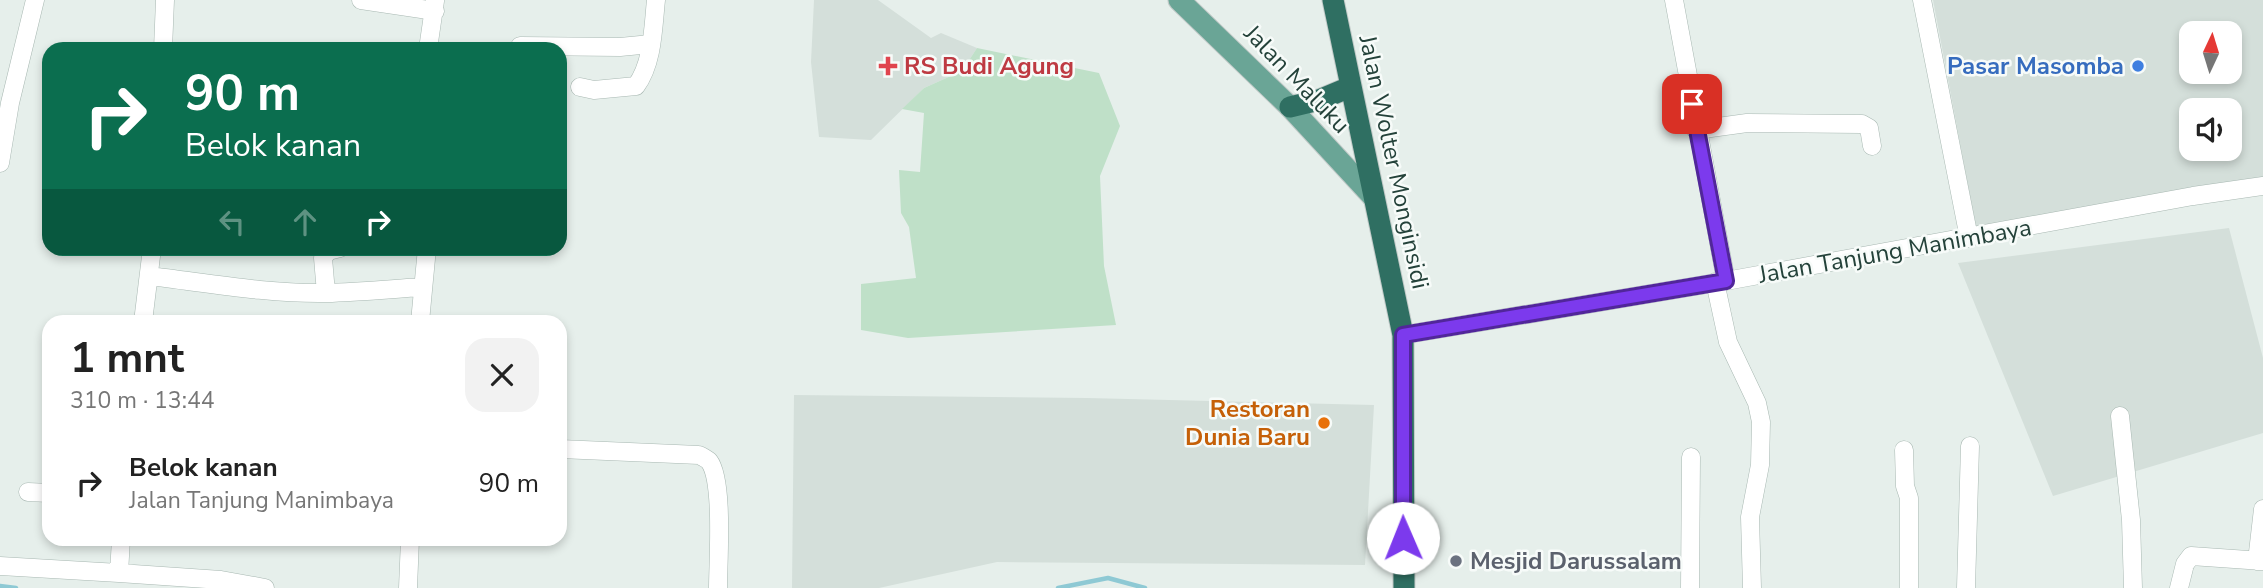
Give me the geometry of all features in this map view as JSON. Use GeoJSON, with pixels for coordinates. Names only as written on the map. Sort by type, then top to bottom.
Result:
{"type":"FeatureCollection","features":[{"type":"Feature","properties":{"kind":"highway","name":"Jalan Wolter Monginsidi"},"geometry":{"type":"LineString","coordinates":[[1333,0],[1403,335],[1404,588]]}},
{"type":"Feature","properties":{"kind":"highway"},"geometry":{"type":"LineString","coordinates":[[1290,107],[1319,100],[1350,87]]}},
{"type":"Feature","properties":{"kind":"main road","name":"Jalan Maluku"},"geometry":{"type":"LineString","coordinates":[[1179,0],[1290,107],[1374,198]]}},
{"type":"Feature","properties":{"kind":"street"},"geometry":{"type":"LineString","coordinates":[[0,163],[10,103],[36,0]]}},
{"type":"Feature","properties":{"kind":"street"},"geometry":{"type":"LineString","coordinates":[[163,42],[165,0]]}},
{"type":"Feature","properties":{"kind":"street"},"geometry":{"type":"LineString","coordinates":[[361,0],[435,5],[429,42]]}},
{"type":"Feature","properties":{"kind":"street"},"geometry":{"type":"LineString","coordinates":[[580,87],[594,90],[636,86],[644,76],[656,0]]}},
{"type":"Feature","properties":{"kind":"street"},"geometry":{"type":"LineString","coordinates":[[1674,0],[1728,342],[1757,403],[1761,422],[1760,465],[1750,517],[1752,588]]}},
{"type":"Feature","properties":{"kind":"street"},"geometry":{"type":"LineString","coordinates":[[1922,0],[1969,238]]}},
{"type":"Feature","properties":{"kind":"street"},"geometry":{"type":"LineString","coordinates":[[567,46],[651,44]]}},
{"type":"Feature","properties":{"kind":"street"},"geometry":{"type":"LineString","coordinates":[[1696,130],[1747,123],[1862,124],[1869,128],[1872,146]]}},
{"type":"Feature","properties":{"kind":"street","name":"Jalan Tanjung Manimbaya"},"geometry":{"type":"LineString","coordinates":[[1403,335],[2263,186]]}},
{"type":"Feature","properties":{"kind":"street"},"geometry":{"type":"LineString","coordinates":[[144,315],[151,256]]}},
{"type":"Feature","properties":{"kind":"street"},"geometry":{"type":"LineString","coordinates":[[324,256],[326,293]]}},
{"type":"Feature","properties":{"kind":"street"},"geometry":{"type":"LineString","coordinates":[[421,315],[426,256]]}},
{"type":"Feature","properties":{"kind":"street"},"geometry":{"type":"LineString","coordinates":[[149,276],[264,290],[326,293],[423,286]]}},
{"type":"Feature","properties":{"kind":"street"},"geometry":{"type":"LineString","coordinates":[[2120,416],[2131,520],[2133,588]]}},
{"type":"Feature","properties":{"kind":"street"},"geometry":{"type":"LineString","coordinates":[[1966,588],[1970,446]]}},
{"type":"Feature","properties":{"kind":"street"},"geometry":{"type":"LineString","coordinates":[[567,449],[699,454],[708,461],[714,474],[718,505],[718,588]]}},
{"type":"Feature","properties":{"kind":"street"},"geometry":{"type":"LineString","coordinates":[[1904,450],[1905,486],[1909,498],[1909,588]]}},
{"type":"Feature","properties":{"kind":"street"},"geometry":{"type":"LineString","coordinates":[[1690,588],[1691,457]]}},
{"type":"Feature","properties":{"kind":"street"},"geometry":{"type":"LineString","coordinates":[[28,492],[42,493]]}},
{"type":"Feature","properties":{"kind":"street"},"geometry":{"type":"LineString","coordinates":[[2179,588],[2185,564],[2191,555],[2260,561],[2263,509]]}},
{"type":"Feature","properties":{"kind":"street"},"geometry":{"type":"LineString","coordinates":[[119,573],[121,546]]}},
{"type":"Feature","properties":{"kind":"street"},"geometry":{"type":"LineString","coordinates":[[408,588],[410,546]]}},
{"type":"Feature","properties":{"kind":"street"},"geometry":{"type":"LineString","coordinates":[[0,566],[221,580],[265,588]]}},
{"type":"Feature","properties":{"kind":"shaded area","name":"RS Budi Agung"},"geometry":{"type":"Polygon","coordinates":[[[814,0],[878,0],[931,38],[941,33],[977,48],[962,71],[924,88],[871,140],[819,137],[811,62],[814,0]]]}},
{"type":"Feature","properties":{"kind":"shaded area","name":"Pasar Masomba"},"geometry":{"type":"Polygon","coordinates":[[[1933,0],[2263,0],[2263,181],[1977,233],[1933,0]]]}},
{"type":"Feature","properties":{"kind":"shaded area"},"geometry":{"type":"Polygon","coordinates":[[[2229,228],[2263,358],[2263,433],[2053,496],[1958,263],[2229,228]]]}},
{"type":"Feature","properties":{"kind":"shaded area"},"geometry":{"type":"Polygon","coordinates":[[[794,395],[1374,405],[1365,565],[997,562],[879,588],[792,588],[794,395]]]}},
{"type":"Feature","properties":{"kind":"green space"},"geometry":{"type":"Polygon","coordinates":[[[977,48],[1099,73],[1120,126],[1100,176],[1104,266],[1116,325],[908,338],[861,330],[861,284],[916,278],[909,227],[901,213],[899,170],[920,172],[924,113],[902,109],[924,88],[962,71],[977,48]]]}},
{"type":"Feature","properties":{"kind":"waterway"},"geometry":{"type":"LineString","coordinates":[[1058,588],[1108,578],[1145,588]]}},
{"type":"Feature","properties":{"kind":"waterway"},"geometry":{"type":"LineString","coordinates":[[0,586],[16,588]]}},
{"type":"Feature","properties":{"kind":"place","name":"RS Budi Agung"},"geometry":{"type":"Point","coordinates":[888,66]}},
{"type":"Feature","properties":{"kind":"place","name":"Pasar Masomba"},"geometry":{"type":"Point","coordinates":[2138,66]}},
{"type":"Feature","properties":{"kind":"place","name":"Restoran Dunia Baru"},"geometry":{"type":"Point","coordinates":[1324,423]}},
{"type":"Feature","properties":{"kind":"place","name":"Mesjid Darussalam"},"geometry":{"type":"Point","coordinates":[1456,561]}},
{"type":"Feature","properties":{"kind":"route"},"geometry":{"type":"LineString","coordinates":[[1403,538],[1403,335],[1726,281],[1692,104]]}}]}
